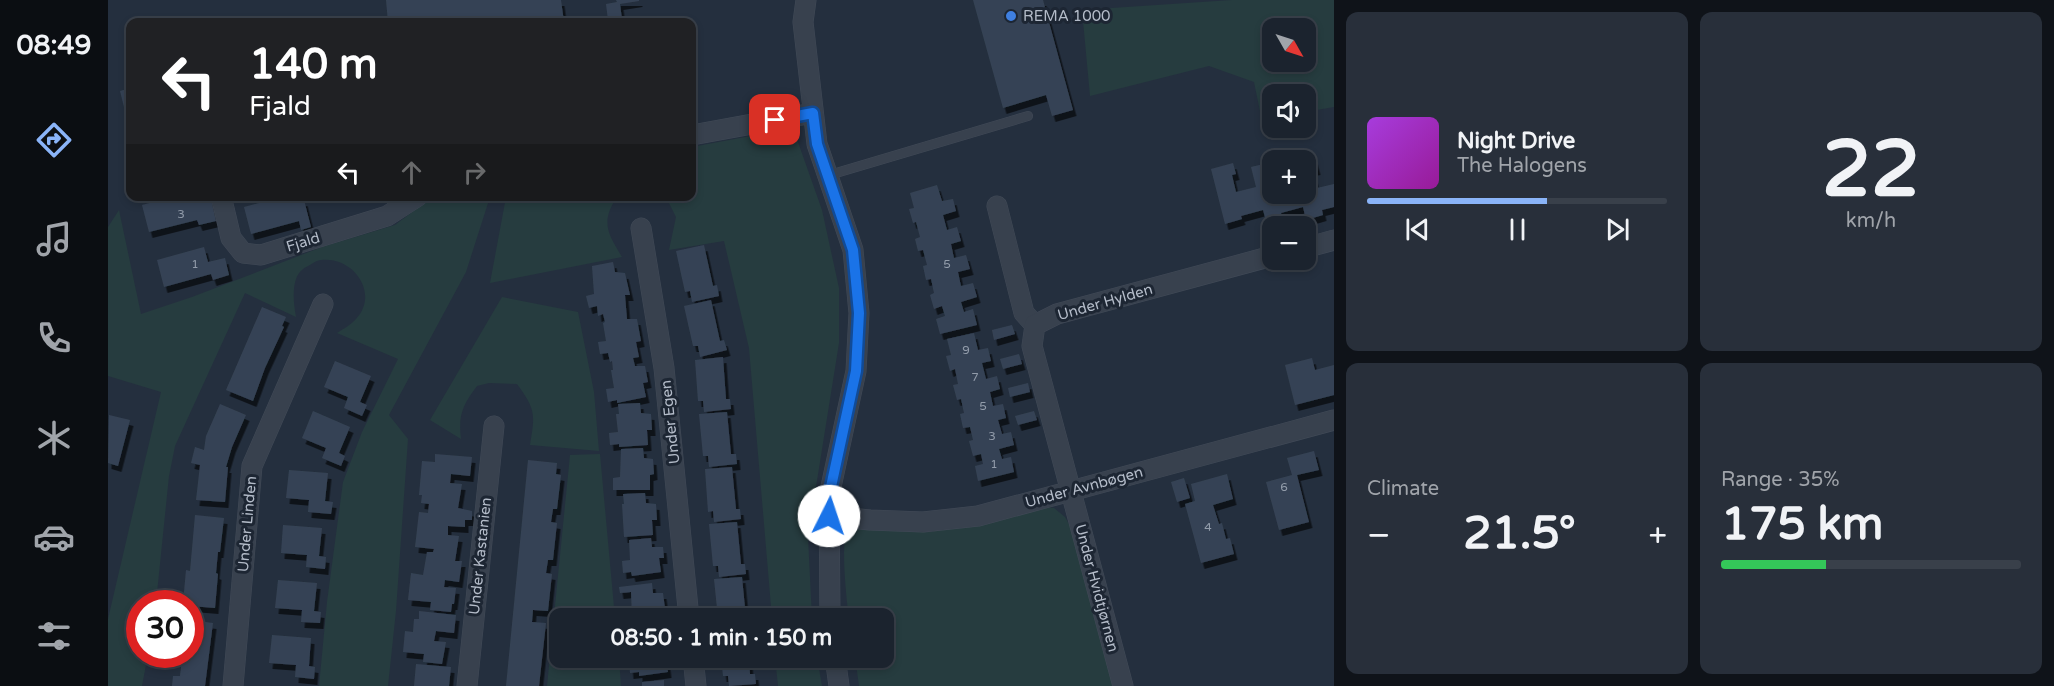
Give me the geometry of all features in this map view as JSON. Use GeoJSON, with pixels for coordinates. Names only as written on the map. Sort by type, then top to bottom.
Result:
{"type":"FeatureCollection","features":[{"type":"Feature","properties":{"kind":"street"},"geometry":{"type":"LineString","coordinates":[[794,0],[803,22]]}},
{"type":"Feature","properties":{"kind":"street"},"geometry":{"type":"LineString","coordinates":[[806,0],[803,22],[817,144],[853,250],[859,313],[856,371],[829,496],[830,608]]}},
{"type":"Feature","properties":{"kind":"street"},"geometry":{"type":"LineString","coordinates":[[696,134],[813,113]]}},
{"type":"Feature","properties":{"kind":"street","name":"Fjald"},"geometry":{"type":"LineString","coordinates":[[222,201],[231,238],[243,253],[261,255],[387,216],[410,201]]}},
{"type":"Feature","properties":{"kind":"street"},"geometry":{"type":"LineString","coordinates":[[997,206],[1024,313],[1035,325],[1032,346],[1071,490]]}},
{"type":"Feature","properties":{"kind":"street","name":"Under Egen"},"geometry":{"type":"LineString","coordinates":[[641,228],[664,368],[688,608]]}},
{"type":"Feature","properties":{"kind":"street"},"geometry":{"type":"LineString","coordinates":[[1316,245],[1334,240]]}},
{"type":"Feature","properties":{"kind":"street","name":"Under Hylden"},"geometry":{"type":"LineString","coordinates":[[1035,325],[1057,314],[1262,259]]}},
{"type":"Feature","properties":{"kind":"street","name":"Under Linden"},"geometry":{"type":"LineString","coordinates":[[233,686],[252,466],[323,304]]}},
{"type":"Feature","properties":{"kind":"street","name":"Under Avnbøgen"},"geometry":{"type":"LineString","coordinates":[[829,516],[922,522],[978,516],[1334,420]]}},
{"type":"Feature","properties":{"kind":"street","name":"Under Kastanien"},"geometry":{"type":"LineString","coordinates":[[466,686],[494,426]]}},
{"type":"Feature","properties":{"kind":"street","name":"Under Hvidtjørnen"},"geometry":{"type":"LineString","coordinates":[[1071,490],[1123,686]]}},
{"type":"Feature","properties":{"kind":"street"},"geometry":{"type":"LineString","coordinates":[[694,668],[696,686]]}},
{"type":"Feature","properties":{"kind":"street"},"geometry":{"type":"LineString","coordinates":[[837,668],[839,686]]}},
{"type":"Feature","properties":{"kind":"lane"},"geometry":{"type":"LineString","coordinates":[[826,176],[1028,116]]}},
{"type":"Feature","properties":{"kind":"green space"},"geometry":{"type":"Polygon","coordinates":[[[1232,0],[1334,0],[1334,107],[1316,110],[1316,84],[1262,84],[1262,121],[1254,82],[1209,66],[1090,96],[1082,10],[1232,0]]]}},
{"type":"Feature","properties":{"kind":"green space"},"geometry":{"type":"Polygon","coordinates":[[[793,128],[822,210],[839,288],[839,343],[808,537],[812,608],[771,608],[749,348],[724,241],[669,250],[676,217],[666,201],[696,201],[696,146],[793,128]]]}},
{"type":"Feature","properties":{"kind":"green space"},"geometry":{"type":"Polygon","coordinates":[[[427,201],[489,201],[466,272],[389,415],[408,439],[396,611],[388,686],[319,686],[327,602],[343,482],[362,432],[398,359],[337,333],[354,321],[363,309],[364,288],[360,278],[343,264],[333,260],[321,260],[304,268],[297,277],[294,293],[296,317],[245,293],[175,446],[169,476],[157,590],[126,590],[126,668],[145,668],[142,686],[108,686],[108,619],[161,392],[108,376],[108,227],[119,210],[141,314],[322,247],[395,225],[427,201]]]}},
{"type":"Feature","properties":{"kind":"green space"},"geometry":{"type":"Polygon","coordinates":[[[505,201],[615,201],[607,221],[610,234],[622,257],[490,283],[505,201]]]}},
{"type":"Feature","properties":{"kind":"green space"},"geometry":{"type":"Polygon","coordinates":[[[502,297],[578,312],[594,392],[599,451],[530,445],[533,426],[531,407],[517,384],[489,383],[477,386],[463,410],[460,423],[461,439],[430,420],[502,297]]]}},
{"type":"Feature","properties":{"kind":"green space"},"geometry":{"type":"Polygon","coordinates":[[[600,454],[614,608],[555,608],[570,455],[600,454]]]}},
{"type":"Feature","properties":{"kind":"green space"},"geometry":{"type":"Polygon","coordinates":[[[1039,507],[1054,508],[1065,517],[1078,540],[1113,686],[859,686],[857,668],[894,668],[894,608],[848,608],[844,553],[846,537],[854,529],[861,528],[928,532],[975,525],[1039,507]]]}},
{"type":"Feature","properties":{"kind":"green space"},"geometry":{"type":"Polygon","coordinates":[[[549,666],[549,668],[620,668],[621,686],[547,686],[549,666]]]}},
{"type":"Feature","properties":{"kind":"green space"},"geometry":{"type":"Polygon","coordinates":[[[776,668],[819,668],[822,686],[778,686],[776,668]]]}},
{"type":"Feature","properties":{"kind":"building"},"geometry":{"type":"Polygon","coordinates":[[[386,0],[561,0],[563,18],[388,18],[386,0]]]}},
{"type":"Feature","properties":{"kind":"building"},"geometry":{"type":"Polygon","coordinates":[[[616,0],[639,0],[620,4],[622,18],[608,18],[606,4],[617,2],[616,0]]]}},
{"type":"Feature","properties":{"kind":"building"},"geometry":{"type":"Polygon","coordinates":[[[973,0],[1043,0],[1073,110],[1052,116],[1046,95],[1003,108],[973,0]]]}},
{"type":"Feature","properties":{"kind":"building"},"geometry":{"type":"Polygon","coordinates":[[[126,89],[126,115],[120,91],[126,89]]]}},
{"type":"Feature","properties":{"kind":"building"},"geometry":{"type":"Polygon","coordinates":[[[1233,163],[1236,174],[1232,175],[1236,192],[1256,187],[1251,167],[1262,164],[1262,204],[1316,204],[1316,184],[1317,188],[1334,184],[1334,207],[1322,210],[1323,215],[1316,217],[1305,216],[1303,207],[1281,213],[1282,216],[1265,216],[1263,210],[1241,216],[1242,219],[1225,224],[1211,169],[1233,163]]]}},
{"type":"Feature","properties":{"kind":"building"},"geometry":{"type":"Polygon","coordinates":[[[937,185],[942,201],[953,199],[956,211],[943,215],[947,230],[957,227],[961,241],[951,244],[954,258],[966,255],[970,269],[958,272],[961,286],[973,283],[977,297],[961,302],[964,312],[973,309],[977,325],[940,334],[936,319],[945,316],[942,306],[934,309],[930,295],[934,293],[931,279],[926,280],[923,266],[927,265],[923,250],[918,251],[915,239],[920,237],[909,209],[914,208],[910,193],[937,185]]]}},
{"type":"Feature","properties":{"kind":"building"},"geometry":{"type":"Polygon","coordinates":[[[157,201],[192,201],[193,203],[211,201],[216,221],[199,225],[197,220],[149,232],[142,205],[157,201]]]}},
{"type":"Feature","properties":{"kind":"building"},"geometry":{"type":"Polygon","coordinates":[[[266,201],[304,201],[311,227],[301,230],[299,221],[251,234],[244,207],[266,201]]]}},
{"type":"Feature","properties":{"kind":"building"},"geometry":{"type":"Polygon","coordinates":[[[704,245],[713,286],[717,285],[719,296],[692,302],[690,291],[685,292],[676,251],[704,245]]]}},
{"type":"Feature","properties":{"kind":"building"},"geometry":{"type":"Polygon","coordinates":[[[204,247],[208,262],[225,258],[229,275],[213,280],[211,274],[164,287],[157,260],[204,247]]]}},
{"type":"Feature","properties":{"kind":"building"},"geometry":{"type":"Polygon","coordinates":[[[613,262],[615,272],[625,273],[630,295],[625,295],[627,319],[637,319],[641,341],[636,342],[639,357],[633,358],[635,366],[645,366],[648,382],[643,383],[646,397],[617,403],[617,400],[608,402],[606,389],[614,388],[612,361],[610,362],[608,353],[600,354],[598,342],[606,341],[603,314],[598,316],[597,306],[589,308],[586,296],[594,294],[592,266],[613,262]]]}},
{"type":"Feature","properties":{"kind":"building"},"geometry":{"type":"Polygon","coordinates":[[[711,300],[720,341],[724,340],[727,350],[700,357],[698,346],[693,346],[684,306],[711,300]]]}},
{"type":"Feature","properties":{"kind":"building"},"geometry":{"type":"Polygon","coordinates":[[[262,307],[286,317],[253,401],[226,390],[262,307]]]}},
{"type":"Feature","properties":{"kind":"building"},"geometry":{"type":"Polygon","coordinates":[[[1012,325],[1015,334],[994,340],[992,330],[1012,325]]]}},
{"type":"Feature","properties":{"kind":"building"},"geometry":{"type":"Polygon","coordinates":[[[974,333],[978,350],[988,348],[991,361],[982,363],[986,379],[997,376],[1000,389],[990,392],[993,406],[1003,404],[1006,418],[998,420],[1002,434],[1011,432],[1014,445],[999,449],[1002,459],[1011,457],[1014,472],[978,481],[975,466],[983,464],[981,454],[973,456],[969,441],[973,440],[970,427],[963,428],[960,414],[964,413],[961,399],[957,400],[953,385],[958,384],[955,369],[950,371],[946,356],[951,355],[947,339],[974,333]]]}},
{"type":"Feature","properties":{"kind":"building"},"geometry":{"type":"Polygon","coordinates":[[[1019,354],[1022,364],[1003,369],[1000,359],[1019,354]]]}},
{"type":"Feature","properties":{"kind":"building"},"geometry":{"type":"Polygon","coordinates":[[[723,357],[726,399],[730,399],[731,409],[704,412],[703,401],[698,401],[695,360],[723,357]]]}},
{"type":"Feature","properties":{"kind":"building"},"geometry":{"type":"Polygon","coordinates":[[[1312,358],[1315,370],[1334,365],[1334,395],[1295,405],[1285,365],[1312,358]]]}},
{"type":"Feature","properties":{"kind":"building"},"geometry":{"type":"Polygon","coordinates":[[[335,361],[371,376],[360,402],[367,405],[362,416],[344,408],[348,397],[324,387],[335,361]]]}},
{"type":"Feature","properties":{"kind":"building"},"geometry":{"type":"Polygon","coordinates":[[[1028,383],[1030,392],[1010,397],[1008,388],[1028,383]]]}},
{"type":"Feature","properties":{"kind":"building"},"geometry":{"type":"Polygon","coordinates":[[[640,403],[641,413],[651,414],[652,430],[647,430],[648,445],[619,447],[619,444],[610,445],[609,433],[618,432],[616,414],[619,414],[618,404],[640,403]]]}},
{"type":"Feature","properties":{"kind":"building"},"geometry":{"type":"Polygon","coordinates":[[[220,404],[246,415],[226,467],[228,467],[225,502],[196,500],[200,465],[191,463],[195,447],[204,450],[206,436],[220,404]]]}},
{"type":"Feature","properties":{"kind":"building"},"geometry":{"type":"Polygon","coordinates":[[[313,411],[350,427],[339,453],[345,456],[341,466],[322,458],[326,448],[302,438],[313,411]]]}},
{"type":"Feature","properties":{"kind":"building"},"geometry":{"type":"Polygon","coordinates":[[[1034,411],[1037,420],[1018,425],[1015,416],[1034,411]]]}},
{"type":"Feature","properties":{"kind":"building"},"geometry":{"type":"Polygon","coordinates":[[[727,412],[731,454],[736,454],[737,464],[709,467],[708,456],[703,456],[699,414],[727,412]]]}},
{"type":"Feature","properties":{"kind":"building"},"geometry":{"type":"Polygon","coordinates":[[[109,415],[130,420],[118,466],[108,463],[109,415]]]}},
{"type":"Feature","properties":{"kind":"building"},"geometry":{"type":"Polygon","coordinates":[[[643,448],[644,458],[653,459],[654,474],[650,475],[650,490],[613,490],[613,478],[620,477],[621,449],[643,448]]]}},
{"type":"Feature","properties":{"kind":"building"},"geometry":{"type":"Polygon","coordinates":[[[1314,451],[1319,470],[1297,475],[1309,522],[1279,530],[1266,482],[1292,475],[1287,458],[1314,451]]]}},
{"type":"Feature","properties":{"kind":"building"},"geometry":{"type":"Polygon","coordinates":[[[435,454],[472,457],[470,476],[451,474],[450,483],[462,484],[458,508],[472,511],[472,520],[465,520],[465,527],[448,526],[448,535],[459,536],[455,561],[462,561],[459,582],[445,580],[444,587],[456,588],[451,612],[430,610],[431,602],[408,600],[411,573],[423,575],[427,552],[433,552],[434,549],[415,547],[419,512],[428,513],[429,504],[421,503],[422,495],[419,495],[422,461],[435,462],[435,454]]]}},
{"type":"Feature","properties":{"kind":"building"},"geometry":{"type":"Polygon","coordinates":[[[528,460],[557,463],[556,474],[561,475],[557,509],[553,509],[551,522],[557,523],[553,560],[548,560],[546,573],[552,574],[548,611],[533,610],[532,622],[546,623],[539,686],[506,686],[528,460]]]}},
{"type":"Feature","properties":{"kind":"building"},"geometry":{"type":"Polygon","coordinates":[[[732,467],[736,509],[740,509],[741,519],[714,522],[713,511],[708,512],[705,469],[732,467]]]}},
{"type":"Feature","properties":{"kind":"building"},"geometry":{"type":"Polygon","coordinates":[[[289,470],[328,473],[325,501],[333,502],[331,514],[308,512],[309,500],[286,498],[289,470]]]}},
{"type":"Feature","properties":{"kind":"building"},"geometry":{"type":"Polygon","coordinates":[[[1227,474],[1233,499],[1213,505],[1219,524],[1222,523],[1226,539],[1230,538],[1234,554],[1201,563],[1185,504],[1195,501],[1191,484],[1227,474]]]}},
{"type":"Feature","properties":{"kind":"building"},"geometry":{"type":"Polygon","coordinates":[[[1184,478],[1190,498],[1177,502],[1171,482],[1184,478]]]}},
{"type":"Feature","properties":{"kind":"building"},"geometry":{"type":"Polygon","coordinates":[[[645,493],[646,503],[656,504],[657,520],[652,520],[653,535],[624,537],[623,494],[645,493]]]}},
{"type":"Feature","properties":{"kind":"building"},"geometry":{"type":"Polygon","coordinates":[[[195,515],[224,518],[220,552],[218,552],[215,608],[204,607],[204,590],[184,590],[186,570],[190,571],[195,515]]]}},
{"type":"Feature","properties":{"kind":"building"},"geometry":{"type":"Polygon","coordinates":[[[737,522],[741,564],[745,564],[746,574],[719,577],[718,566],[713,566],[709,524],[737,522]]]}},
{"type":"Feature","properties":{"kind":"building"},"geometry":{"type":"Polygon","coordinates":[[[283,525],[322,528],[319,556],[326,557],[325,569],[306,567],[307,555],[281,553],[283,525]]]}},
{"type":"Feature","properties":{"kind":"building"},"geometry":{"type":"Polygon","coordinates":[[[651,538],[652,547],[663,547],[664,558],[659,558],[661,572],[632,576],[631,572],[623,573],[622,561],[630,560],[629,540],[651,538]]]}},
{"type":"Feature","properties":{"kind":"building"},"geometry":{"type":"Polygon","coordinates":[[[742,577],[745,608],[717,608],[714,579],[742,577]]]}},
{"type":"Feature","properties":{"kind":"building"},"geometry":{"type":"Polygon","coordinates":[[[278,580],[317,583],[314,611],[321,612],[320,623],[301,622],[302,610],[275,608],[278,580]]]}},
{"type":"Feature","properties":{"kind":"building"},"geometry":{"type":"Polygon","coordinates":[[[652,583],[653,593],[663,593],[665,608],[632,608],[631,592],[620,593],[619,587],[652,583]]]}},
{"type":"Feature","properties":{"kind":"building"},"geometry":{"type":"Polygon","coordinates":[[[419,611],[456,615],[454,633],[436,631],[434,641],[446,642],[442,664],[423,662],[424,654],[403,652],[405,631],[413,632],[414,619],[419,619],[419,611]]]}},
{"type":"Feature","properties":{"kind":"building"},"geometry":{"type":"Polygon","coordinates":[[[204,622],[213,623],[205,686],[172,686],[173,676],[180,676],[181,668],[204,668],[204,622]]]}},
{"type":"Feature","properties":{"kind":"building"},"geometry":{"type":"Polygon","coordinates":[[[272,635],[311,638],[309,666],[315,667],[314,679],[295,677],[296,665],[269,663],[272,635]]]}},
{"type":"Feature","properties":{"kind":"building"},"geometry":{"type":"Polygon","coordinates":[[[416,664],[451,667],[449,686],[414,686],[416,664]]]}},
{"type":"Feature","properties":{"kind":"building"},"geometry":{"type":"Polygon","coordinates":[[[630,668],[667,668],[668,672],[639,676],[639,672],[630,673],[630,668]]]}},
{"type":"Feature","properties":{"kind":"building"},"geometry":{"type":"Polygon","coordinates":[[[722,668],[750,668],[750,674],[755,674],[756,684],[729,686],[728,676],[723,676],[722,668]]]}},
{"type":"Feature","properties":{"kind":"building"},"geometry":{"type":"Polygon","coordinates":[[[664,680],[664,686],[642,686],[642,682],[664,680]]]}},
{"type":"Feature","properties":{"kind":"place","name":"REMA 1000"},"geometry":{"type":"Point","coordinates":[1011,16]}},
{"type":"Feature","properties":{"kind":"route"},"geometry":{"type":"LineString","coordinates":[[775,120],[813,113],[817,144],[826,176],[853,250],[859,313],[856,371],[829,496],[829,516]]}}]}
